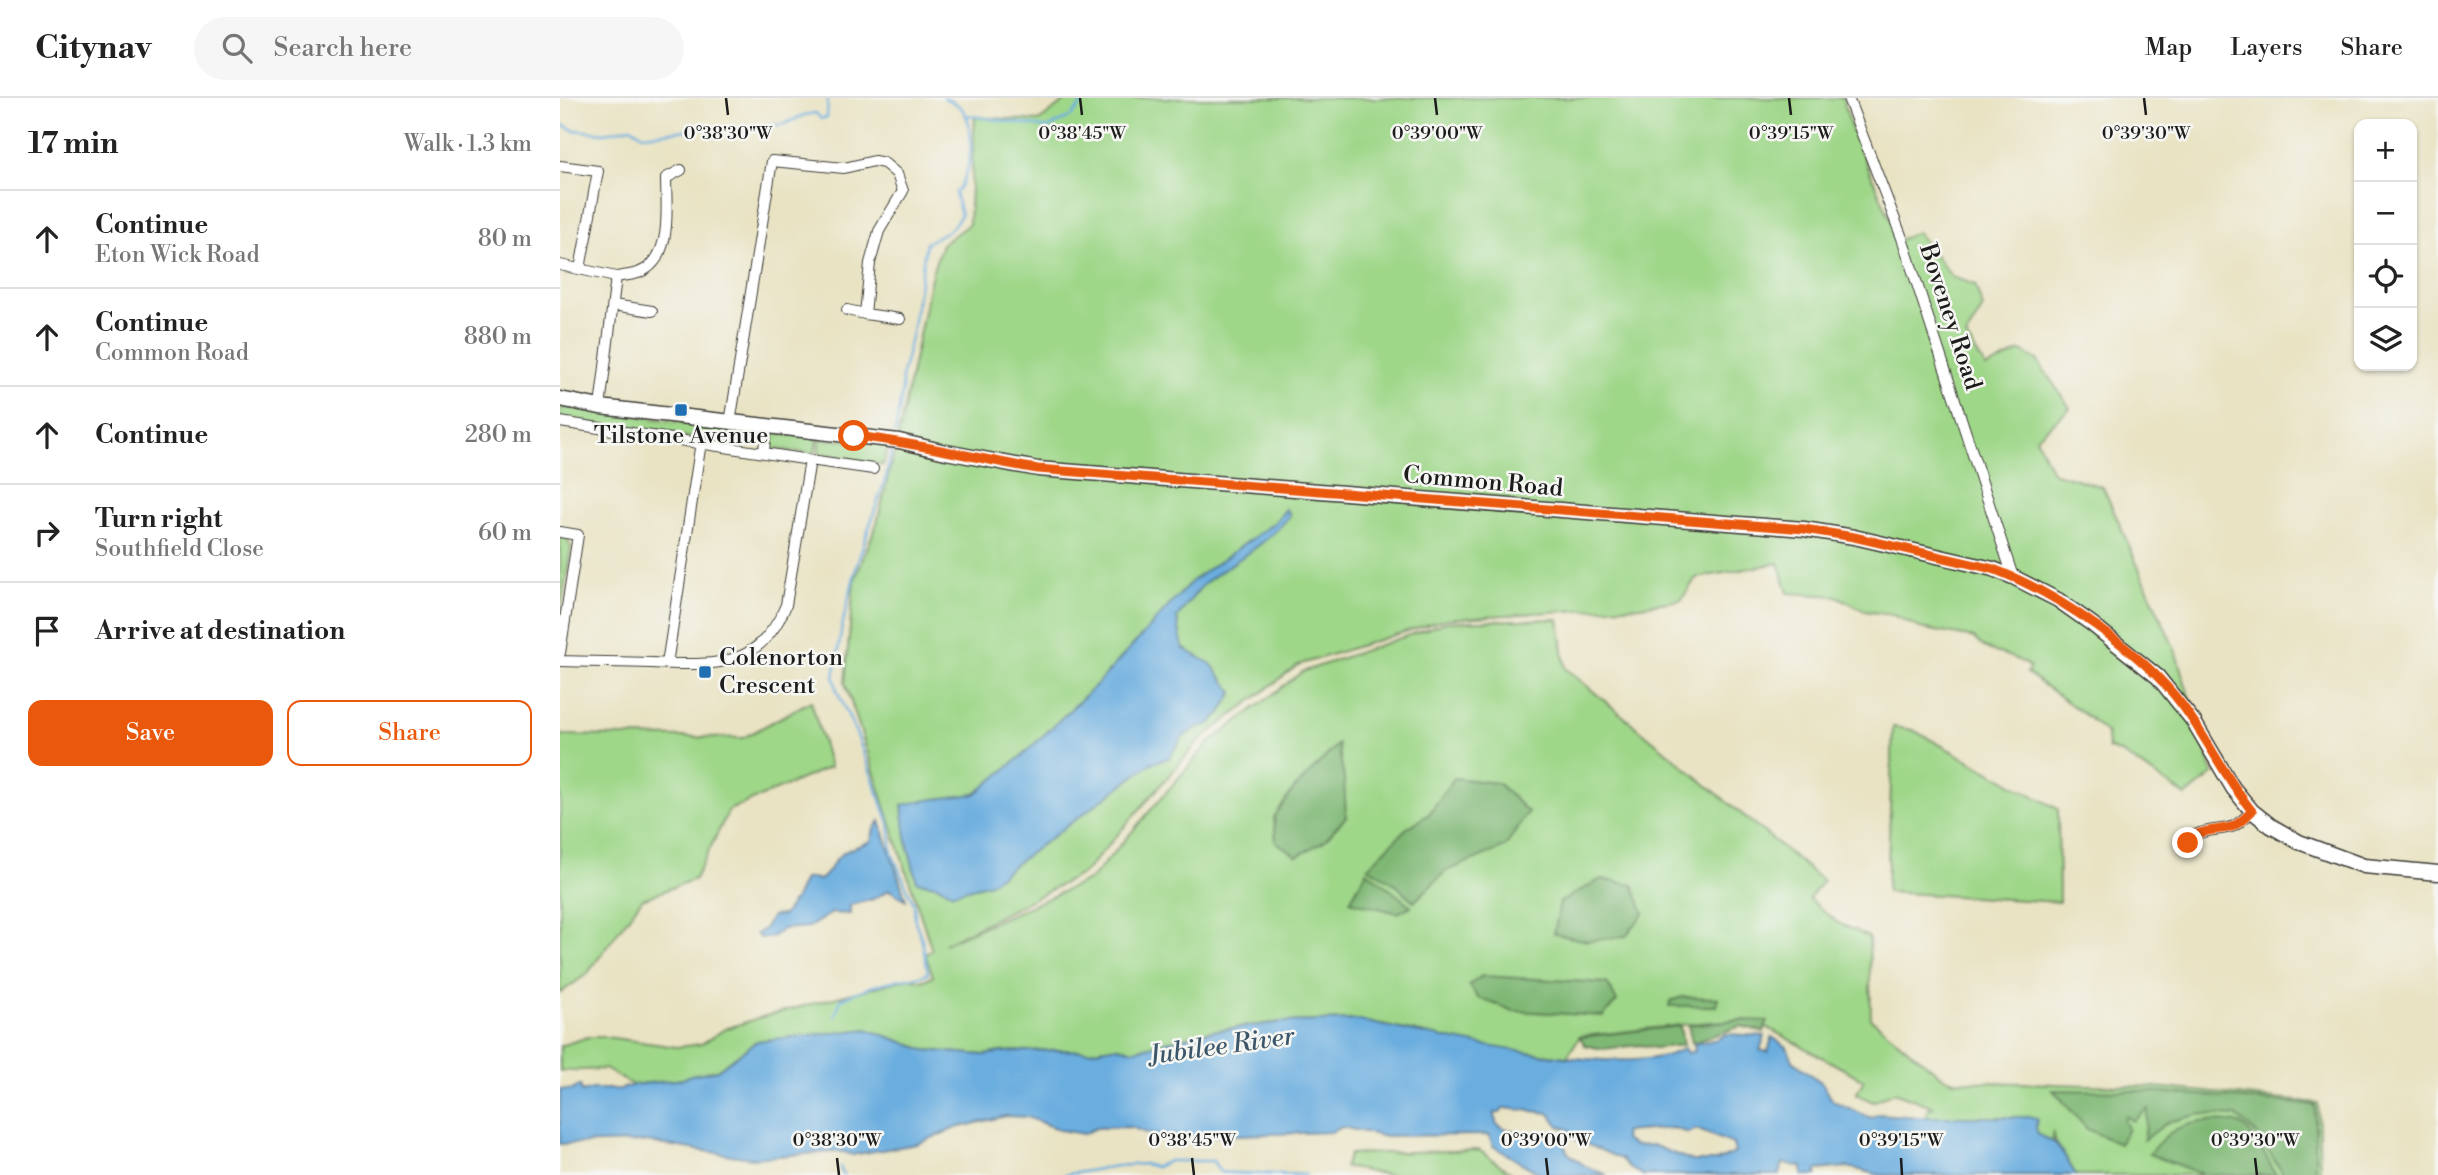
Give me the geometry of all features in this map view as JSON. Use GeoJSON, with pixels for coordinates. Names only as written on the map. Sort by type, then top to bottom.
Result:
{"type":"FeatureCollection","features":[{"type":"Feature","properties":{"kind":"main road","name":"Common Road"},"geometry":{"type":"LineString","coordinates":[[560,399],[600,407],[766,428],[899,441],[1038,469],[1804,529],[1993,569],[2058,600],[2158,677],[2194,722],[2233,788],[2252,811],[2271,826],[2299,842],[2364,866],[2438,873]]}},
{"type":"Feature","properties":{"kind":"street","name":"Boveney Road"},"geometry":{"type":"LineString","coordinates":[[1848,98],[1902,238],[2013,577]]}},
{"type":"Feature","properties":{"kind":"street"},"geometry":{"type":"LineString","coordinates":[[730,423],[772,162],[844,168],[874,161],[884,163],[897,174],[902,191],[878,231],[870,263],[864,314]]}},
{"type":"Feature","properties":{"kind":"street"},"geometry":{"type":"LineString","coordinates":[[560,166],[598,172],[580,269]]}},
{"type":"Feature","properties":{"kind":"street"},"geometry":{"type":"LineString","coordinates":[[560,265],[616,277],[640,272],[657,258],[665,238],[666,178],[681,170]]}},
{"type":"Feature","properties":{"kind":"street"},"geometry":{"type":"LineString","coordinates":[[600,407],[616,277]]}},
{"type":"Feature","properties":{"kind":"street"},"geometry":{"type":"LineString","coordinates":[[612,305],[652,312]]}},
{"type":"Feature","properties":{"kind":"street"},"geometry":{"type":"LineString","coordinates":[[847,310],[900,319]]}},
{"type":"Feature","properties":{"kind":"street"},"geometry":{"type":"LineString","coordinates":[[560,422],[764,452],[809,463],[873,469]]}},
{"type":"Feature","properties":{"kind":"street"},"geometry":{"type":"LineString","coordinates":[[764,452],[766,428]]}},
{"type":"Feature","properties":{"kind":"street"},"geometry":{"type":"LineString","coordinates":[[667,664],[701,442]]}},
{"type":"Feature","properties":{"kind":"street"},"geometry":{"type":"LineString","coordinates":[[560,661],[700,666],[732,660],[762,644],[780,620],[786,605],[809,463]]}},
{"type":"Feature","properties":{"kind":"street"},"geometry":{"type":"LineString","coordinates":[[560,532],[578,535],[560,653]]}},
{"type":"Feature","properties":{"kind":"street"},"geometry":{"type":"LineString","coordinates":[[1993,569],[2004,553]]}},
{"type":"Feature","properties":{"kind":"street"},"geometry":{"type":"LineString","coordinates":[[2188,843],[2191,837],[2200,833],[2234,825],[2252,811]]}},
{"type":"Feature","properties":{"kind":"green space"},"geometry":{"type":"Polygon","coordinates":[[[1069,98],[1843,98],[1850,125],[1899,240],[1917,232],[1952,277],[1975,285],[1983,308],[1966,336],[1986,368],[2021,351],[2037,360],[2070,408],[2036,438],[2052,472],[2103,487],[2175,650],[2213,774],[2186,796],[2123,754],[2108,748],[2107,734],[2027,673],[2030,667],[2023,662],[1994,652],[1974,638],[1920,628],[1893,615],[1865,611],[1837,596],[1788,593],[1779,563],[1696,578],[1681,600],[1640,606],[1446,619],[1298,665],[1200,740],[1084,873],[944,944],[1091,879],[1208,744],[1302,672],[1447,622],[1559,619],[1565,668],[1823,881],[1809,899],[1838,923],[1869,937],[1871,1019],[1943,1077],[1954,1081],[2155,1087],[2318,1103],[2320,1175],[2076,1175],[2056,1143],[2053,1131],[2053,1144],[1922,1127],[1928,1109],[1934,1107],[1894,1092],[1873,1102],[1856,1094],[1864,1080],[1766,1027],[1767,1021],[1697,1023],[1580,1036],[1567,1057],[1499,1049],[1357,1020],[1282,1022],[1211,1031],[1134,1050],[1118,1046],[1089,1051],[1001,1052],[984,1055],[925,1050],[867,1030],[757,1041],[717,1070],[683,1079],[633,1085],[605,1069],[560,1071],[560,1046],[588,1037],[677,1047],[701,1044],[725,1029],[762,1017],[910,978],[922,981],[933,976],[925,954],[932,950],[845,683],[854,581],[877,523],[932,273],[942,244],[969,224],[975,117],[1039,121],[1069,98]]]}},
{"type":"Feature","properties":{"kind":"green space"},"geometry":{"type":"Polygon","coordinates":[[[560,408],[580,408],[708,426],[706,440],[560,419],[560,408]]]}},
{"type":"Feature","properties":{"kind":"green space"},"geometry":{"type":"Polygon","coordinates":[[[710,426],[750,430],[755,438],[746,445],[709,439],[710,426]]]}},
{"type":"Feature","properties":{"kind":"green space"},"geometry":{"type":"Polygon","coordinates":[[[775,433],[817,438],[815,454],[766,448],[767,438],[775,433]]]}},
{"type":"Feature","properties":{"kind":"green space"},"geometry":{"type":"Polygon","coordinates":[[[819,439],[889,443],[883,465],[819,453],[819,439]]]}},
{"type":"Feature","properties":{"kind":"green space"},"geometry":{"type":"Polygon","coordinates":[[[560,535],[568,540],[571,548],[560,618],[560,535]]]}},
{"type":"Feature","properties":{"kind":"green space"},"geometry":{"type":"Polygon","coordinates":[[[811,701],[830,767],[729,810],[695,879],[642,899],[587,974],[560,993],[560,735],[743,738],[811,701]]]}},
{"type":"Feature","properties":{"kind":"green space"},"geometry":{"type":"Polygon","coordinates":[[[1893,727],[1913,730],[2058,809],[2059,902],[1887,892],[1893,727]]]}},
{"type":"Feature","properties":{"kind":"green space"},"geometry":{"type":"Polygon","coordinates":[[[1338,744],[1344,779],[1346,817],[1324,841],[1297,856],[1276,842],[1274,817],[1294,789],[1338,744]]]}},
{"type":"Feature","properties":{"kind":"green space"},"geometry":{"type":"Polygon","coordinates":[[[1454,778],[1498,783],[1528,812],[1505,847],[1446,871],[1414,902],[1395,884],[1368,867],[1407,828],[1429,814],[1454,778]]]}},
{"type":"Feature","properties":{"kind":"green space"},"geometry":{"type":"Polygon","coordinates":[[[1367,871],[1411,906],[1398,913],[1350,901],[1367,871]]]}},
{"type":"Feature","properties":{"kind":"green space"},"geometry":{"type":"Polygon","coordinates":[[[1601,879],[1633,885],[1644,913],[1626,936],[1588,941],[1554,934],[1560,902],[1601,879]]]}},
{"type":"Feature","properties":{"kind":"green space"},"geometry":{"type":"Polygon","coordinates":[[[1482,976],[1607,983],[1617,1001],[1603,1016],[1514,1011],[1478,998],[1469,985],[1482,976]]]}},
{"type":"Feature","properties":{"kind":"green space"},"geometry":{"type":"Polygon","coordinates":[[[1682,997],[1718,998],[1716,1006],[1669,1006],[1670,1001],[1682,997]]]}},
{"type":"Feature","properties":{"kind":"green space"},"geometry":{"type":"Polygon","coordinates":[[[1736,1020],[1767,1021],[1764,1032],[1741,1026],[1692,1043],[1688,1025],[1736,1020]]]}},
{"type":"Feature","properties":{"kind":"green space"},"geometry":{"type":"Polygon","coordinates":[[[1680,1026],[1683,1045],[1602,1049],[1585,1045],[1580,1037],[1680,1026]]]}},
{"type":"Feature","properties":{"kind":"green space"},"geometry":{"type":"Polygon","coordinates":[[[2053,1090],[2151,1091],[2315,1105],[2315,1175],[2284,1175],[2257,1134],[2236,1116],[2201,1114],[2168,1122],[2144,1140],[2148,1109],[2133,1121],[2126,1116],[2124,1119],[2128,1129],[2119,1144],[2087,1129],[2053,1090]]]}},
{"type":"Feature","properties":{"kind":"green space"},"geometry":{"type":"Polygon","coordinates":[[[2210,1121],[2232,1122],[2244,1127],[2260,1147],[2276,1175],[2204,1175],[2149,1154],[2162,1139],[2175,1130],[2210,1121]]]}},
{"type":"Feature","properties":{"kind":"green space"},"geometry":{"type":"Polygon","coordinates":[[[1479,1150],[1514,1175],[1388,1175],[1344,1167],[1350,1154],[1479,1150]]]}},
{"type":"Feature","properties":{"kind":"water"},"geometry":{"type":"Polygon","coordinates":[[[1286,509],[1290,515],[1282,525],[1205,584],[1177,618],[1183,648],[1211,664],[1233,692],[1221,713],[1208,725],[1198,727],[1182,738],[1169,758],[1152,763],[990,883],[953,893],[936,885],[917,882],[906,838],[902,805],[975,794],[1024,754],[1098,683],[1192,581],[1274,523],[1286,509]]]}},
{"type":"Feature","properties":{"kind":"water"},"geometry":{"type":"Polygon","coordinates":[[[880,821],[906,900],[889,890],[873,899],[850,905],[850,914],[832,913],[809,927],[783,929],[772,937],[760,938],[756,934],[764,929],[772,916],[783,915],[795,899],[804,879],[819,880],[843,853],[871,841],[874,829],[880,821]]]}},
{"type":"Feature","properties":{"kind":"water","name":"Jubilee River"},"geometry":{"type":"Polygon","coordinates":[[[1357,1020],[1525,1052],[1620,1060],[1658,1057],[1684,1048],[1687,1053],[1695,1051],[1694,1044],[1718,1039],[1726,1034],[1765,1036],[1760,1050],[1768,1052],[1772,1037],[1787,1047],[1793,1061],[1822,1083],[1833,1101],[1871,1118],[1878,1114],[2037,1119],[2038,1134],[2056,1144],[2076,1175],[1880,1175],[1848,1167],[1817,1170],[1817,1175],[1802,1175],[1802,1167],[1783,1163],[1780,1175],[1643,1175],[1631,1169],[1621,1159],[1575,1139],[1570,1130],[1559,1126],[1549,1113],[1504,1108],[1500,1113],[1495,1113],[1496,1123],[1503,1128],[1526,1134],[1549,1133],[1585,1166],[1607,1175],[1542,1175],[1493,1146],[1489,1135],[1382,1136],[1342,1127],[1331,1132],[1183,1137],[1152,1135],[1130,1127],[1096,1128],[1083,1134],[1060,1130],[1027,1117],[1006,1116],[956,1128],[917,1144],[852,1155],[832,1152],[751,1158],[646,1142],[560,1144],[560,1089],[572,1090],[580,1085],[582,1092],[592,1089],[621,1089],[683,1079],[717,1070],[757,1041],[867,1029],[925,1050],[984,1055],[1001,1052],[1089,1051],[1118,1046],[1134,1050],[1211,1031],[1282,1022],[1357,1020]],[[1673,1128],[1625,1132],[1624,1140],[1635,1146],[1652,1145],[1693,1161],[1716,1161],[1735,1153],[1733,1144],[1696,1129],[1688,1133],[1673,1128]]]}},
{"type":"Feature","properties":{"kind":"waterway"},"geometry":{"type":"LineString","coordinates":[[560,124],[574,130],[605,133],[631,127],[643,135],[706,128],[722,131],[746,129],[784,124],[816,113],[821,119],[827,117],[828,98]]}},
{"type":"Feature","properties":{"kind":"waterway"},"geometry":{"type":"LineString","coordinates":[[895,433],[902,393],[902,375],[912,333],[926,243],[951,229],[961,215],[955,193],[964,179],[969,163],[970,133],[966,116],[958,105],[944,98]]}},
{"type":"Feature","properties":{"kind":"waterway"},"geometry":{"type":"LineString","coordinates":[[966,115],[1048,128],[1072,116],[1086,98]]}},
{"type":"Feature","properties":{"kind":"waterway"},"geometry":{"type":"LineString","coordinates":[[835,1016],[841,999],[878,985],[928,973],[922,940],[915,921],[914,905],[892,853],[889,823],[857,735],[837,691],[834,677],[842,626],[857,564],[886,477],[892,447]]}},
{"type":"Feature","properties":{"kind":"waterway"},"geometry":{"type":"LineString","coordinates":[[1064,1175],[1116,1166],[1144,1164],[1156,1167],[1169,1161],[1213,1161],[1220,1172],[1306,1175]]}},
{"type":"Feature","properties":{"kind":"waterway"},"geometry":{"type":"LineString","coordinates":[[840,1167],[843,1175]]}},
{"type":"Feature","properties":{"kind":"place","name":"Tilstone Avenue"},"geometry":{"type":"Point","coordinates":[681,410]}},
{"type":"Feature","properties":{"kind":"place","name":"Colenorton Crescent"},"geometry":{"type":"Point","coordinates":[705,672]}},
{"type":"Feature","properties":{"kind":"route"},"geometry":{"type":"LineString","coordinates":[[854,436],[899,441],[1038,469],[1804,529],[1854,537],[1993,569],[2058,600],[2092,624],[2158,677],[2180,702],[2233,788],[2252,811],[2234,825],[2200,833],[2191,837],[2188,843]]}}]}
